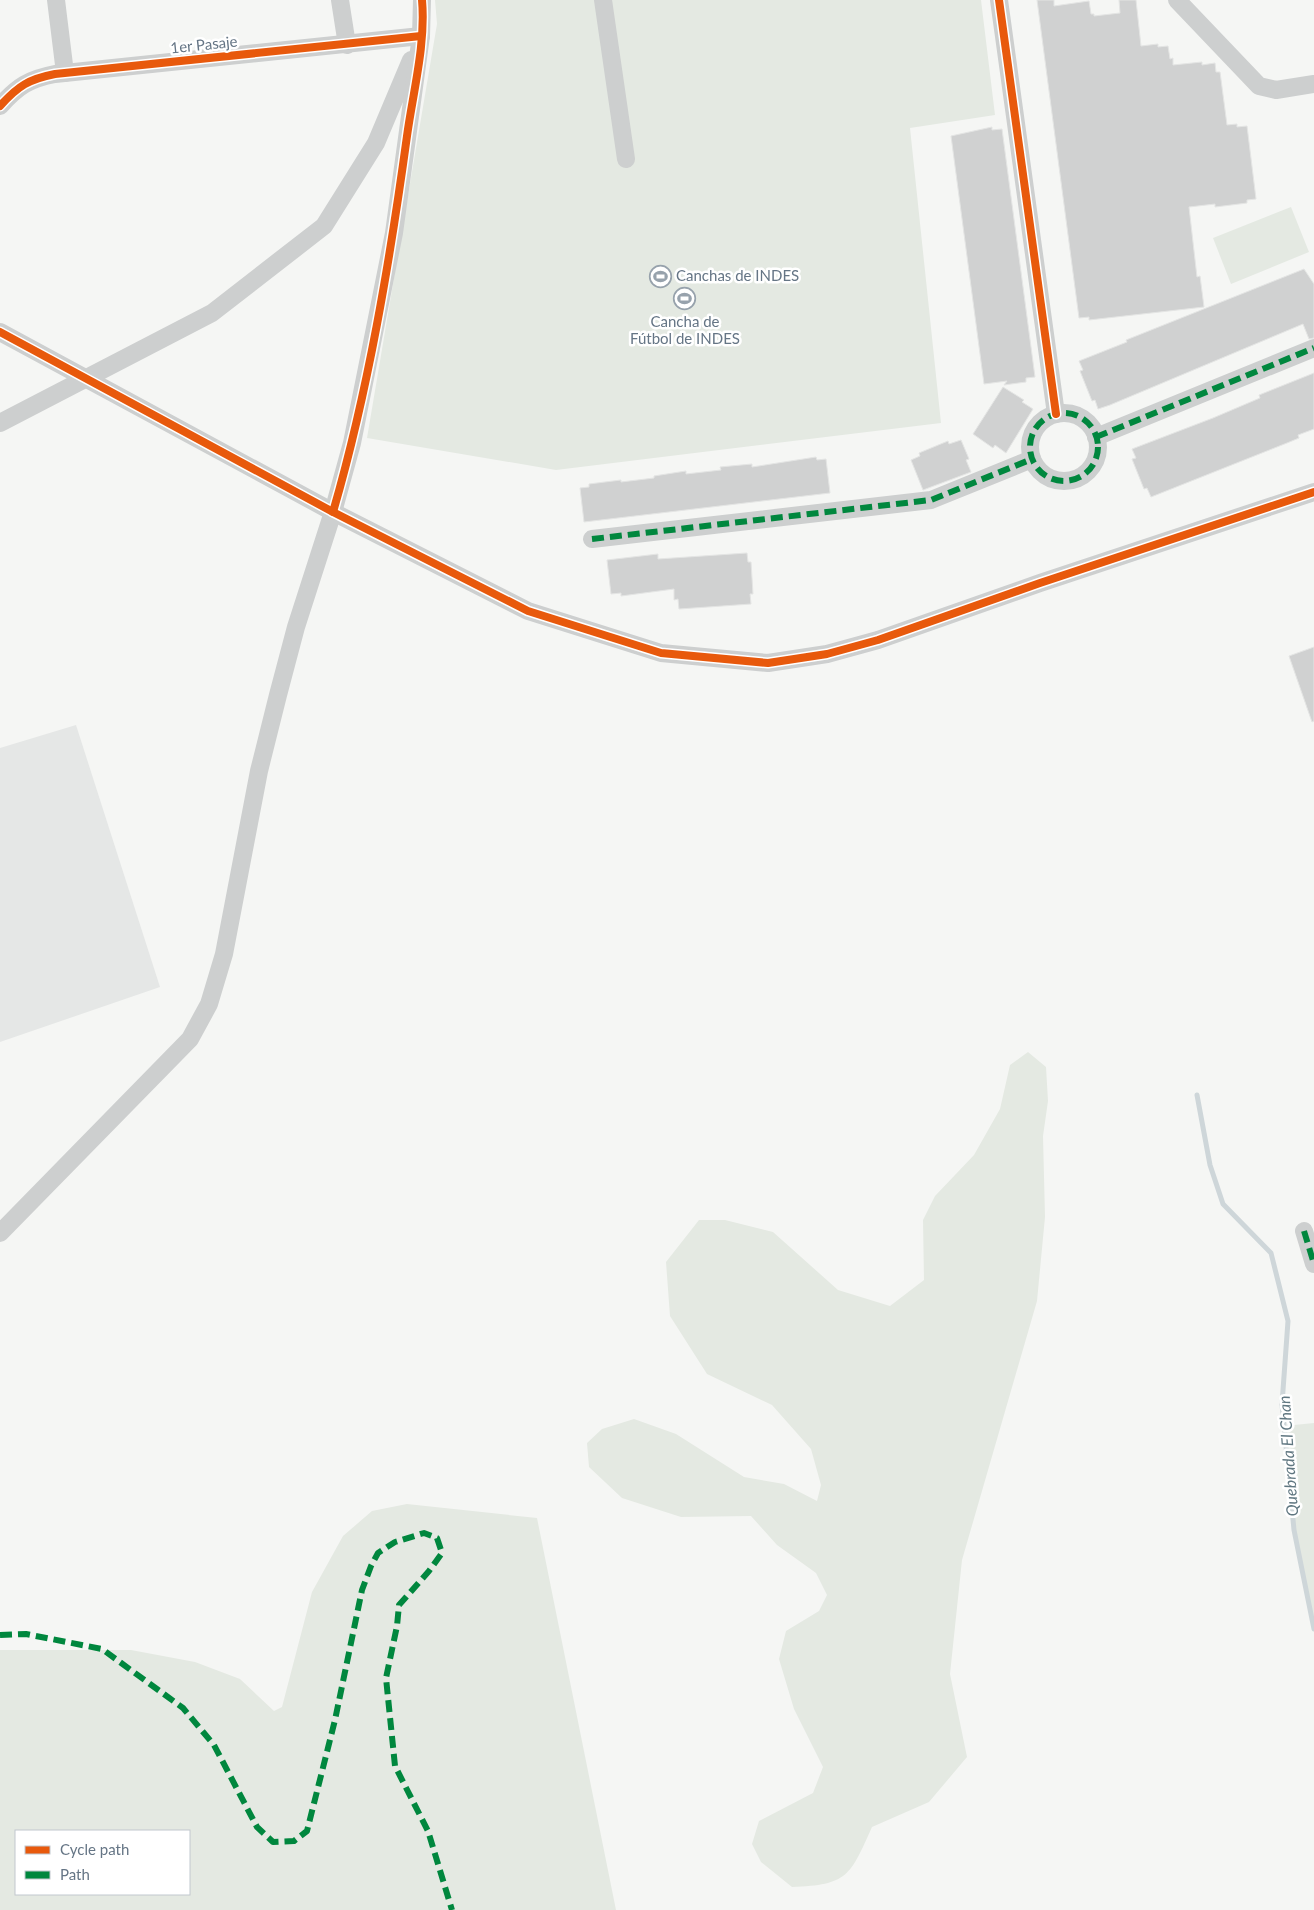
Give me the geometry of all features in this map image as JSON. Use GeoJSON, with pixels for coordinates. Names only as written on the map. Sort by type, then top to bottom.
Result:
{"type":"FeatureCollection","features":[{"type":"Feature","properties":{"kind":"street"},"geometry":{"type":"LineString","coordinates":[[56,0],[65,73]]}},
{"type":"Feature","properties":{"kind":"street"},"geometry":{"type":"LineString","coordinates":[[340,0],[347,45]]}},
{"type":"Feature","properties":{"kind":"street"},"geometry":{"type":"LineString","coordinates":[[0,1233],[190,1039],[210,1004],[224,954],[258,780],[278,695],[296,627],[333,512],[352,443],[394,233],[421,36],[422,0]]}},
{"type":"Feature","properties":{"kind":"street"},"geometry":{"type":"LineString","coordinates":[[603,0],[626,159]]}},
{"type":"Feature","properties":{"kind":"street"},"geometry":{"type":"LineString","coordinates":[[999,0],[1056,414]]}},
{"type":"Feature","properties":{"kind":"street"},"geometry":{"type":"LineString","coordinates":[[1177,0],[1259,86],[1276,90],[1314,84]]}},
{"type":"Feature","properties":{"kind":"street"},"geometry":{"type":"LineString","coordinates":[[0,423],[212,313],[324,226],[376,143],[421,36]]}},
{"type":"Feature","properties":{"kind":"street","name":"1er Pasaje"},"geometry":{"type":"LineString","coordinates":[[0,106],[14,90],[35,78],[65,73],[421,36]]}},
{"type":"Feature","properties":{"kind":"street"},"geometry":{"type":"LineString","coordinates":[[0,332],[333,512],[528,611],[661,653],[768,663],[826,654],[878,640],[1040,583],[1314,492]]}},
{"type":"Feature","properties":{"kind":"street"},"geometry":{"type":"LineString","coordinates":[[1096,437],[1314,348]]}},
{"type":"Feature","properties":{"kind":"street"},"geometry":{"type":"LineString","coordinates":[[1056,414],[1076,415],[1088,424],[1096,437],[1098,448],[1095,460],[1089,470],[1080,477],[1069,481],[1058,481],[1047,477],[1038,469],[1032,459],[1030,448],[1034,431],[1046,418],[1056,414]]}},
{"type":"Feature","properties":{"kind":"street"},"geometry":{"type":"LineString","coordinates":[[592,539],[931,500],[1032,459]]}},
{"type":"Feature","properties":{"kind":"street"},"geometry":{"type":"LineString","coordinates":[[1304,1232],[1314,1264]]}},
{"type":"Feature","properties":{"kind":"shaded area","name":"Canchas de INDES"},"geometry":{"type":"Polygon","coordinates":[[[435,0],[981,0],[995,115],[910,128],[941,423],[556,470],[367,438],[437,24],[435,0]]]}},
{"type":"Feature","properties":{"kind":"shaded area"},"geometry":{"type":"Polygon","coordinates":[[[1291,207],[1309,252],[1231,284],[1213,238],[1291,207]]]}},
{"type":"Feature","properties":{"kind":"shaded area"},"geometry":{"type":"Polygon","coordinates":[[[76,725],[160,987],[0,1042],[0,748],[76,725]]]}},
{"type":"Feature","properties":{"kind":"shaded area"},"geometry":{"type":"Polygon","coordinates":[[[1028,1052],[1046,1067],[1048,1101],[1043,1136],[1045,1217],[1037,1301],[962,1560],[950,1674],[967,1757],[929,1802],[872,1827],[858,1857],[845,1875],[825,1884],[792,1887],[761,1862],[752,1844],[759,1821],[813,1793],[823,1767],[794,1709],[779,1659],[786,1631],[819,1611],[827,1595],[816,1573],[777,1545],[751,1516],[681,1517],[622,1498],[589,1467],[587,1443],[602,1429],[634,1419],[676,1434],[744,1477],[784,1484],[817,1501],[821,1485],[811,1449],[772,1405],[707,1374],[670,1316],[666,1262],[699,1220],[725,1220],[773,1232],[838,1290],[890,1306],[924,1280],[923,1220],[935,1196],[974,1155],[1000,1109],[1010,1065],[1028,1052]]]}},
{"type":"Feature","properties":{"kind":"shaded area"},"geometry":{"type":"Polygon","coordinates":[[[1314,1423],[1314,1629],[1294,1530],[1284,1426],[1314,1423]]]}},
{"type":"Feature","properties":{"kind":"shaded area"},"geometry":{"type":"Polygon","coordinates":[[[407,1504],[537,1518],[616,1910],[0,1910],[0,1650],[131,1650],[195,1662],[240,1679],[274,1711],[282,1707],[312,1592],[343,1536],[372,1511],[407,1504]]]}},
{"type":"Feature","properties":{"kind":"building"},"geometry":{"type":"Polygon","coordinates":[[[1037,0],[1054,0],[1054,6],[1089,1],[1091,14],[1094,14],[1094,16],[1120,13],[1119,0],[1136,0],[1141,46],[1158,44],[1158,47],[1168,46],[1170,59],[1173,58],[1173,65],[1202,62],[1202,65],[1215,63],[1216,72],[1220,72],[1227,125],[1247,126],[1256,199],[1247,200],[1247,203],[1215,207],[1215,204],[1189,207],[1197,277],[1200,276],[1204,307],[1089,320],[1089,317],[1079,318],[1037,0]]]}},
{"type":"Feature","properties":{"kind":"building"},"geometry":{"type":"Polygon","coordinates":[[[992,127],[992,130],[1002,129],[1035,377],[1026,378],[1026,382],[1004,385],[1007,381],[984,384],[951,136],[992,127]]]}},
{"type":"Feature","properties":{"kind":"building"},"geometry":{"type":"Polygon","coordinates":[[[1304,269],[1314,284],[1314,338],[1309,339],[1303,324],[1110,405],[1098,409],[1095,400],[1092,401],[1080,371],[1083,370],[1079,361],[1127,342],[1126,340],[1304,269]]]}},
{"type":"Feature","properties":{"kind":"building"},"geometry":{"type":"Polygon","coordinates":[[[1314,373],[1314,429],[1298,435],[1299,438],[1151,497],[1147,488],[1144,489],[1132,459],[1136,458],[1132,449],[1213,418],[1260,398],[1259,395],[1314,373]]]}},
{"type":"Feature","properties":{"kind":"building"},"geometry":{"type":"Polygon","coordinates":[[[1003,387],[1024,400],[1022,402],[1033,409],[1006,453],[995,445],[993,448],[973,434],[1003,387]]]}},
{"type":"Feature","properties":{"kind":"building"},"geometry":{"type":"Polygon","coordinates":[[[961,440],[969,459],[966,460],[971,472],[923,490],[911,460],[920,456],[919,453],[948,441],[949,444],[961,440]]]}},
{"type":"Feature","properties":{"kind":"building"},"geometry":{"type":"Polygon","coordinates":[[[816,457],[817,460],[826,459],[830,493],[584,522],[580,488],[589,487],[589,484],[654,478],[654,476],[686,471],[686,474],[721,470],[720,467],[752,464],[752,467],[816,457]]]}},
{"type":"Feature","properties":{"kind":"building"},"geometry":{"type":"Polygon","coordinates":[[[747,553],[748,562],[751,562],[753,594],[750,594],[751,604],[679,609],[678,599],[674,600],[674,589],[621,596],[621,593],[611,594],[607,560],[658,554],[658,559],[747,553]]]}},
{"type":"Feature","properties":{"kind":"building"},"geometry":{"type":"Polygon","coordinates":[[[1314,647],[1314,721],[1312,722],[1289,656],[1314,647]]]}},
{"type":"Feature","properties":{"kind":"waterway","name":"Quebrada El Chan"},"geometry":{"type":"LineString","coordinates":[[1197,1095],[1210,1165],[1223,1204],[1271,1253],[1288,1321],[1282,1404],[1294,1530],[1314,1629]]}},
{"type":"Feature","properties":{"kind":"marked path"},"geometry":{"type":"LineString","coordinates":[[1096,437],[1314,348]]}},
{"type":"Feature","properties":{"kind":"marked path"},"geometry":{"type":"LineString","coordinates":[[1064,413],[1077,416],[1088,423],[1095,434],[1098,447],[1095,460],[1088,471],[1077,478],[1064,481],[1051,478],[1040,471],[1033,460],[1030,447],[1033,434],[1040,423],[1051,416],[1064,413]]}},
{"type":"Feature","properties":{"kind":"marked path"},"geometry":{"type":"LineString","coordinates":[[592,539],[931,500],[1032,459]]}},
{"type":"Feature","properties":{"kind":"marked path"},"geometry":{"type":"LineString","coordinates":[[1304,1231],[1314,1264]]}},
{"type":"Feature","properties":{"kind":"marked path"},"geometry":{"type":"LineString","coordinates":[[0,1635],[26,1634],[102,1649],[183,1708],[214,1745],[257,1827],[273,1842],[294,1841],[307,1831],[335,1720],[362,1590],[371,1566],[378,1553],[395,1542],[424,1533],[437,1538],[442,1553],[399,1605],[397,1626],[386,1678],[395,1766],[428,1831],[452,1910]]}},
{"type":"Feature","properties":{"kind":"cycle path"},"geometry":{"type":"LineString","coordinates":[[333,512],[357,420],[377,326],[421,51],[422,0]]}},
{"type":"Feature","properties":{"kind":"cycle path"},"geometry":{"type":"LineString","coordinates":[[999,0],[1056,414]]}},
{"type":"Feature","properties":{"kind":"cycle path"},"geometry":{"type":"LineString","coordinates":[[0,106],[24,84],[55,74],[421,36]]}},
{"type":"Feature","properties":{"kind":"cycle path"},"geometry":{"type":"LineString","coordinates":[[0,332],[333,512],[528,611],[661,653],[768,663],[827,654],[878,640],[1040,583],[1314,492]]}},
{"type":"Feature","properties":{"kind":"place","name":"Canchas de INDES"},"geometry":{"type":"Point","coordinates":[660,276]}},
{"type":"Feature","properties":{"kind":"place","name":"Cancha de Fútbol de INDES"},"geometry":{"type":"Point","coordinates":[685,299]}}]}
